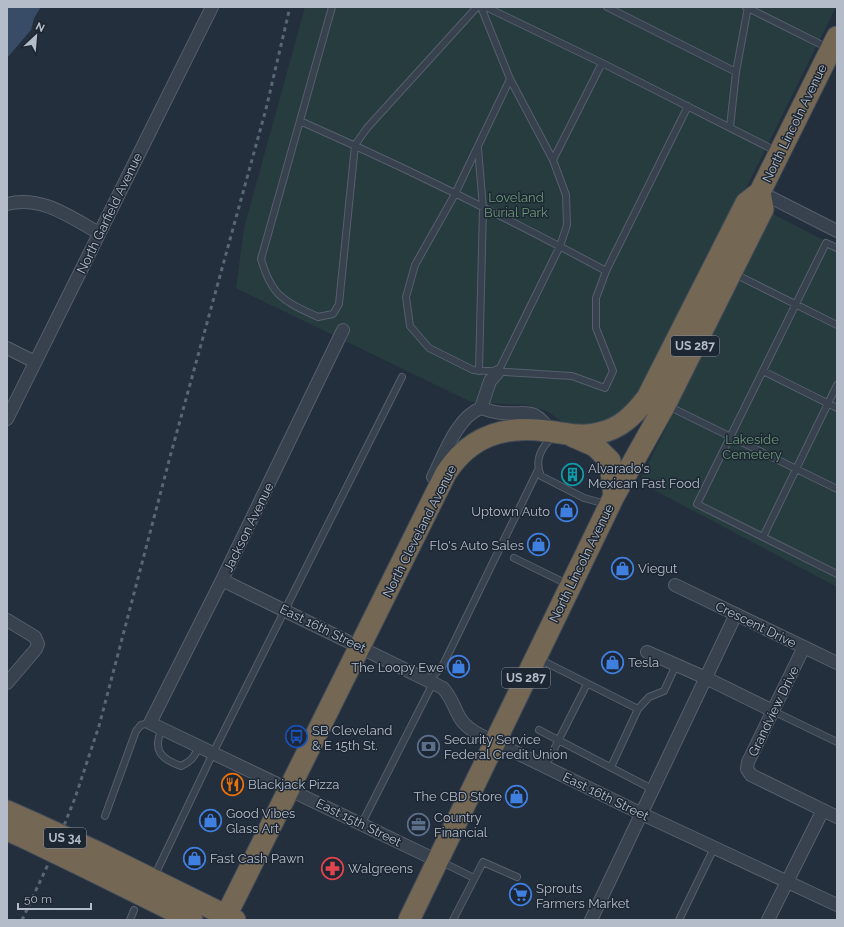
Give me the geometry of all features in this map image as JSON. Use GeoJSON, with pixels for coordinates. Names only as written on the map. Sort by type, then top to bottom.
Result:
{"type":"FeatureCollection","features":[{"type":"Feature","properties":{"kind":"highway","name":"North Lincoln Avenue"},"geometry":{"type":"LineString","coordinates":[[409,920],[612,500],[665,405],[763,209],[760,192],[834,43]]}},
{"type":"Feature","properties":{"kind":"highway","name":"North Cleveland Avenue"},"geometry":{"type":"LineString","coordinates":[[229,919],[289,789],[446,473],[462,453],[477,442],[505,431],[523,429],[560,433],[599,434],[621,425],[640,408],[647,398],[746,203],[760,192]]}},
{"type":"Feature","properties":{"kind":"highway"},"geometry":{"type":"LineString","coordinates":[[560,433],[595,446],[610,461],[612,500]]}},
{"type":"Feature","properties":{"kind":"highway","name":"US 34"},"geometry":{"type":"LineString","coordinates":[[7,811],[30,831],[92,860],[192,920]]}},
{"type":"Feature","properties":{"kind":"highway","name":"US 34"},"geometry":{"type":"LineString","coordinates":[[7,830],[30,831]]}},
{"type":"Feature","properties":{"kind":"highway","name":"US 34"},"geometry":{"type":"LineString","coordinates":[[92,860],[153,880],[229,919]]}},
{"type":"Feature","properties":{"kind":"street","name":"North Garfield Avenue"},"geometry":{"type":"LineString","coordinates":[[7,419],[212,7]]}},
{"type":"Feature","properties":{"kind":"street"},"geometry":{"type":"LineString","coordinates":[[760,192],[837,231]]}},
{"type":"Feature","properties":{"kind":"street"},"geometry":{"type":"LineString","coordinates":[[7,204],[31,201],[40,203],[99,233]]}},
{"type":"Feature","properties":{"kind":"street","name":"Jackson Avenue"},"geometry":{"type":"LineString","coordinates":[[150,723],[222,580],[343,330]]}},
{"type":"Feature","properties":{"kind":"street"},"geometry":{"type":"LineString","coordinates":[[7,348],[35,362]]}},
{"type":"Feature","properties":{"kind":"street"},"geometry":{"type":"LineString","coordinates":[[481,408],[490,381],[498,372]]}},
{"type":"Feature","properties":{"kind":"street"},"geometry":{"type":"LineString","coordinates":[[407,552],[404,538],[428,487],[464,420],[473,411],[481,408],[502,413],[526,412],[535,415],[560,433]]}},
{"type":"Feature","properties":{"kind":"street","name":"East 16th Street"},"geometry":{"type":"LineString","coordinates":[[222,580],[360,646],[443,688],[450,696],[458,716],[464,724],[495,742],[642,814],[837,905]]}},
{"type":"Feature","properties":{"kind":"street","name":"Crescent Drive"},"geometry":{"type":"LineString","coordinates":[[675,585],[837,663]]}},
{"type":"Feature","properties":{"kind":"street"},"geometry":{"type":"LineString","coordinates":[[591,920],[654,790],[736,614]]}},
{"type":"Feature","properties":{"kind":"street"},"geometry":{"type":"LineString","coordinates":[[7,620],[35,636],[38,644],[36,649],[7,683]]}},
{"type":"Feature","properties":{"kind":"street","name":"Grandview Drive"},"geometry":{"type":"LineString","coordinates":[[804,647],[748,762],[748,772],[751,775],[837,817]]}},
{"type":"Feature","properties":{"kind":"street"},"geometry":{"type":"LineString","coordinates":[[647,652],[706,678],[773,711]]}},
{"type":"Feature","properties":{"kind":"street","name":"East 15th Street"},"geometry":{"type":"LineString","coordinates":[[150,723],[438,861]]}},
{"type":"Feature","properties":{"kind":"street"},"geometry":{"type":"LineString","coordinates":[[768,920],[823,810]]}},
{"type":"Feature","properties":{"kind":"lane"},"geometry":{"type":"LineString","coordinates":[[332,7],[261,259],[270,284],[284,301],[318,317],[333,314],[339,304],[355,145],[367,128],[476,7]]}},
{"type":"Feature","properties":{"kind":"lane"},"geometry":{"type":"LineString","coordinates":[[481,7],[510,79],[553,160],[566,194],[567,226],[560,246],[498,372]]}},
{"type":"Feature","properties":{"kind":"lane"},"geometry":{"type":"LineString","coordinates":[[486,7],[602,63],[768,147]]}},
{"type":"Feature","properties":{"kind":"lane"},"geometry":{"type":"LineString","coordinates":[[607,7],[736,72]]}},
{"type":"Feature","properties":{"kind":"lane"},"geometry":{"type":"LineString","coordinates":[[730,127],[736,72],[747,7],[834,43]]}},
{"type":"Feature","properties":{"kind":"lane"},"geometry":{"type":"LineString","coordinates":[[553,160],[602,63]]}},
{"type":"Feature","properties":{"kind":"lane"},"geometry":{"type":"LineString","coordinates":[[510,79],[455,194],[415,265],[406,297],[410,326],[429,348],[472,370],[572,376],[605,388],[613,371],[596,328],[596,298],[606,271],[688,106]]}},
{"type":"Feature","properties":{"kind":"lane"},"geometry":{"type":"LineString","coordinates":[[300,121],[355,145],[455,194],[560,246],[606,271]]}},
{"type":"Feature","properties":{"kind":"lane"},"geometry":{"type":"LineString","coordinates":[[478,146],[482,208],[480,371]]}},
{"type":"Feature","properties":{"kind":"lane"},"geometry":{"type":"LineString","coordinates":[[837,248],[826,243],[697,504],[837,574]]}},
{"type":"Feature","properties":{"kind":"lane"},"geometry":{"type":"LineString","coordinates":[[731,273],[837,325]]}},
{"type":"Feature","properties":{"kind":"lane"},"geometry":{"type":"LineString","coordinates":[[763,371],[837,408]]}},
{"type":"Feature","properties":{"kind":"lane"},"geometry":{"type":"LineString","coordinates":[[153,880],[213,753],[402,377]]}},
{"type":"Feature","properties":{"kind":"lane"},"geometry":{"type":"LineString","coordinates":[[763,537],[837,385]]}},
{"type":"Feature","properties":{"kind":"lane"},"geometry":{"type":"LineString","coordinates":[[665,405],[837,489]]}},
{"type":"Feature","properties":{"kind":"lane"},"geometry":{"type":"LineString","coordinates":[[362,824],[431,682],[442,667],[538,470],[538,456],[546,444],[560,433]]}},
{"type":"Feature","properties":{"kind":"lane"},"geometry":{"type":"LineString","coordinates":[[538,470],[541,476],[584,498],[612,500]]}},
{"type":"Feature","properties":{"kind":"lane"},"geometry":{"type":"LineString","coordinates":[[514,558],[570,586]]}},
{"type":"Feature","properties":{"kind":"lane"},"geometry":{"type":"LineString","coordinates":[[536,658],[638,709]]}},
{"type":"Feature","properties":{"kind":"lane"},"geometry":{"type":"LineString","coordinates":[[611,768],[638,709],[650,697],[664,691],[676,665]]}},
{"type":"Feature","properties":{"kind":"lane"},"geometry":{"type":"LineString","coordinates":[[545,767],[587,684]]}},
{"type":"Feature","properties":{"kind":"lane"},"geometry":{"type":"LineString","coordinates":[[773,711],[837,742]]}},
{"type":"Feature","properties":{"kind":"lane"},"geometry":{"type":"LineString","coordinates":[[105,816],[136,731],[141,725],[150,723]]}},
{"type":"Feature","properties":{"kind":"lane"},"geometry":{"type":"LineString","coordinates":[[162,729],[158,743],[158,751],[173,763],[181,766],[188,763],[194,757],[199,746]]}},
{"type":"Feature","properties":{"kind":"lane"},"geometry":{"type":"LineString","coordinates":[[539,730],[654,790]]}},
{"type":"Feature","properties":{"kind":"lane"},"geometry":{"type":"LineString","coordinates":[[679,920],[714,848]]}},
{"type":"Feature","properties":{"kind":"lane"},"geometry":{"type":"LineString","coordinates":[[438,861],[474,878]]}},
{"type":"Feature","properties":{"kind":"lane"},"geometry":{"type":"LineString","coordinates":[[453,920],[483,862],[517,877]]}},
{"type":"Feature","properties":{"kind":"lane"},"geometry":{"type":"LineString","coordinates":[[130,920],[134,910]]}},
{"type":"Feature","properties":{"kind":"green space","name":"Loveland Burial Park"},"geometry":{"type":"Polygon","coordinates":[[[305,7],[836,7],[641,400],[620,418],[591,426],[568,426],[547,411],[526,405],[471,402],[236,288],[244,228],[305,7]]]}},
{"type":"Feature","properties":{"kind":"green space","name":"Lakeside Cemetery"},"geometry":{"type":"Polygon","coordinates":[[[773,214],[837,247],[837,587],[639,482],[773,214]]]}},
{"type":"Feature","properties":{"kind":"water"},"geometry":{"type":"Polygon","coordinates":[[[7,7],[41,7],[34,18],[31,30],[7,58],[7,7]]]}},
{"type":"Feature","properties":{"kind":"railway"},"geometry":{"type":"LineString","coordinates":[[22,920],[51,858],[75,798],[99,726],[170,457],[266,109],[290,7]]}},
{"type":"Feature","properties":{"kind":"place","name":"Alvarado's Mexican Fast Food"},"geometry":{"type":"Point","coordinates":[573,475]}},
{"type":"Feature","properties":{"kind":"place","name":"Uptown Auto"},"geometry":{"type":"Point","coordinates":[566,511]}},
{"type":"Feature","properties":{"kind":"place","name":"Flo's Auto Sales"},"geometry":{"type":"Point","coordinates":[539,545]}},
{"type":"Feature","properties":{"kind":"place","name":"Viegut"},"geometry":{"type":"Point","coordinates":[622,568]}},
{"type":"Feature","properties":{"kind":"place","name":"Tesla"},"geometry":{"type":"Point","coordinates":[612,662]}},
{"type":"Feature","properties":{"kind":"place","name":"The Loopy Ewe"},"geometry":{"type":"Point","coordinates":[459,667]}},
{"type":"Feature","properties":{"kind":"place","name":"SB Cleveland & E 15th St."},"geometry":{"type":"Point","coordinates":[297,737]}},
{"type":"Feature","properties":{"kind":"place","name":"Security Service Federal Credit Union"},"geometry":{"type":"Point","coordinates":[428,746]}},
{"type":"Feature","properties":{"kind":"place","name":"Blackjack Pizza"},"geometry":{"type":"Point","coordinates":[233,784]}},
{"type":"Feature","properties":{"kind":"place","name":"The CBD Store"},"geometry":{"type":"Point","coordinates":[517,796]}},
{"type":"Feature","properties":{"kind":"place","name":"Good Vibes Glass Art"},"geometry":{"type":"Point","coordinates":[210,820]}},
{"type":"Feature","properties":{"kind":"place","name":"Country Financial"},"geometry":{"type":"Point","coordinates":[419,824]}},
{"type":"Feature","properties":{"kind":"place","name":"Fast Cash Pawn"},"geometry":{"type":"Point","coordinates":[194,858]}},
{"type":"Feature","properties":{"kind":"place","name":"Walgreens"},"geometry":{"type":"Point","coordinates":[332,868]}},
{"type":"Feature","properties":{"kind":"place","name":"Sprouts Farmers Market"},"geometry":{"type":"Point","coordinates":[521,895]}}]}
